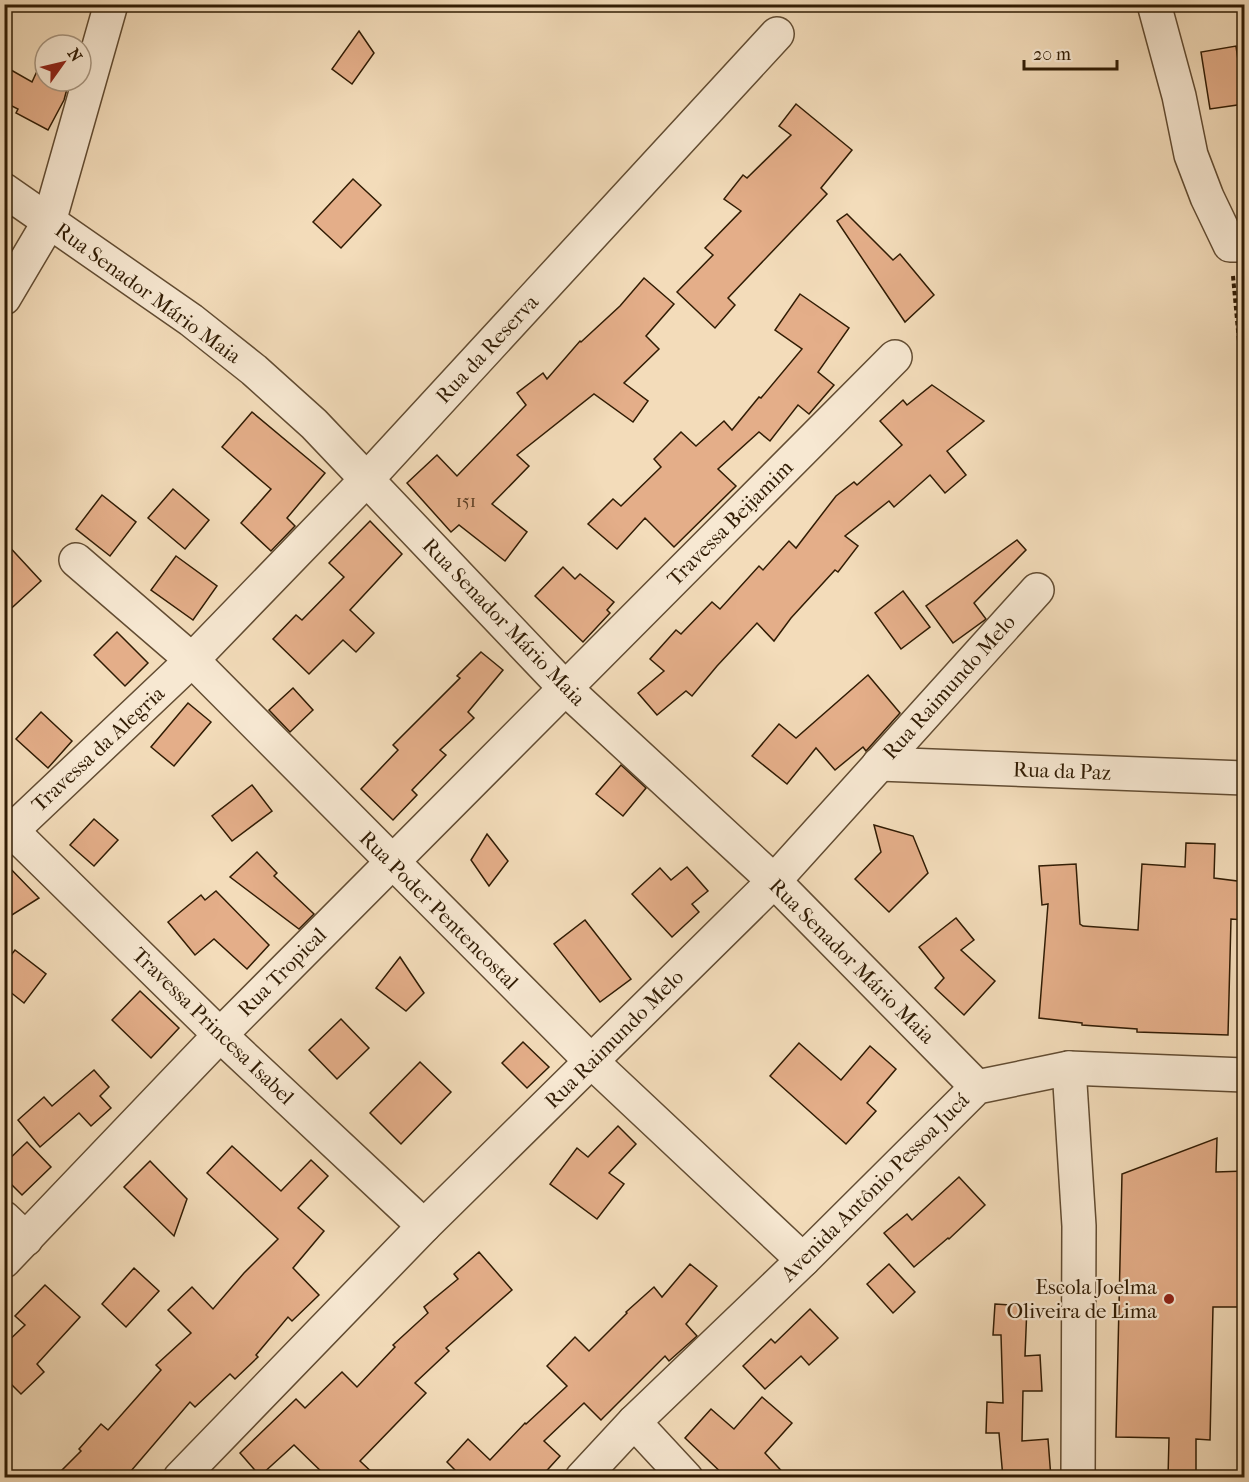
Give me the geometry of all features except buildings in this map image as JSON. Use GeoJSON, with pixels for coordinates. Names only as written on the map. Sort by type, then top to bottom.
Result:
{"type":"FeatureCollection","features":[{"type":"Feature","properties":{"kind":"street"},"geometry":{"type":"LineString","coordinates":[[4,298],[49,222],[111,4]]}},
{"type":"Feature","properties":{"kind":"street"},"geometry":{"type":"LineString","coordinates":[[1154,4],[1179,96],[1191,155],[1207,197],[1237,245]]}},
{"type":"Feature","properties":{"kind":"street","name":"Rua da Reserva"},"geometry":{"type":"LineString","coordinates":[[192,660],[367,479],[777,34]]}},
{"type":"Feature","properties":{"kind":"street","name":"Rua Senador Mário Maia"},"geometry":{"type":"LineString","coordinates":[[4,190],[191,320],[254,370],[314,424],[566,689],[774,881],[977,1087]]}},
{"type":"Feature","properties":{"kind":"street","name":"Travessa Beijamim"},"geometry":{"type":"LineString","coordinates":[[566,689],[895,357]]}},
{"type":"Feature","properties":{"kind":"street","name":"Rua Poder Pentencostal"},"geometry":{"type":"LineString","coordinates":[[76,560],[192,660],[591,1061],[803,1260]]}},
{"type":"Feature","properties":{"kind":"street","name":"Rua Raimundo Melo"},"geometry":{"type":"LineString","coordinates":[[180,1478],[424,1226],[774,881],[1038,590]]}},
{"type":"Feature","properties":{"kind":"street","name":"Travessa da Alegria"},"geometry":{"type":"LineString","coordinates":[[7,831],[192,660]]}},
{"type":"Feature","properties":{"kind":"street","name":"Rua Tropical"},"geometry":{"type":"LineString","coordinates":[[12,1239],[566,689]]}},
{"type":"Feature","properties":{"kind":"street","name":"Rua da Paz"},"geometry":{"type":"LineString","coordinates":[[879,764],[1245,778]]}},
{"type":"Feature","properties":{"kind":"street","name":"Travessa Princesa Isabel"},"geometry":{"type":"LineString","coordinates":[[7,831],[424,1226]]}},
{"type":"Feature","properties":{"kind":"street"},"geometry":{"type":"LineString","coordinates":[[1069,1068],[1079,1226],[1078,1478]]}},
{"type":"Feature","properties":{"kind":"street","name":"Avenida Antônio Pessoa Jucá"},"geometry":{"type":"LineString","coordinates":[[582,1478],[634,1422],[803,1260],[977,1087],[1069,1068],[1245,1075]]}},
{"type":"Feature","properties":{"kind":"street"},"geometry":{"type":"LineString","coordinates":[[634,1422],[686,1478]]}},
{"type":"Feature","properties":{"kind":"path"},"geometry":{"type":"LineString","coordinates":[[1237,245],[1240,363],[1245,377]]}},
{"type":"Feature","properties":{"kind":"place","name":"Escola Joelma Oliveira de Lima"},"geometry":{"type":"Point","coordinates":[1169,1299]}}]}
